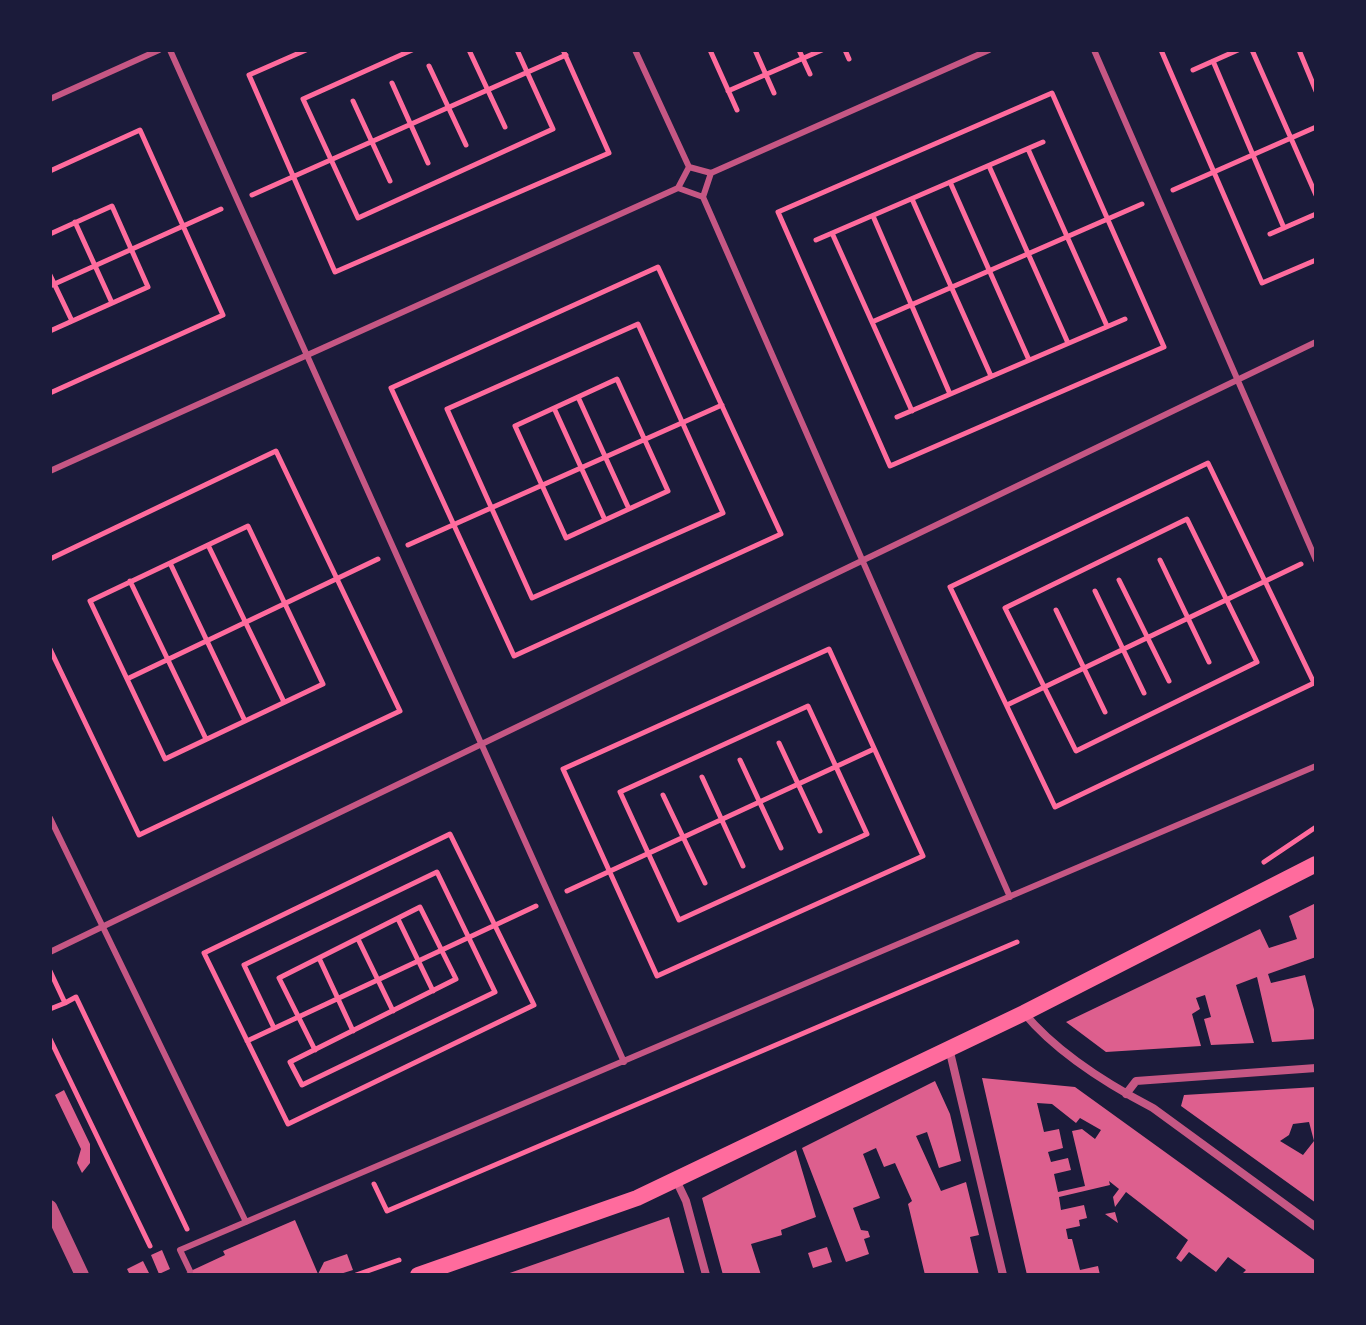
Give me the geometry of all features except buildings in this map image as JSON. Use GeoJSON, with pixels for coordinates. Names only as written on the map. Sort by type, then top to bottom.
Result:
{"type":"FeatureCollection","features":[{"type":"Feature","properties":{"kind":"main road"},"geometry":{"type":"LineString","coordinates":[[418,1275],[637,1198],[1024,1013],[1316,864]]}},
{"type":"Feature","properties":{"kind":"street"},"geometry":{"type":"LineString","coordinates":[[1024,1013],[1039,1032],[1126,1094],[1153,1108],[1316,1227]]}},
{"type":"Feature","properties":{"kind":"street"},"geometry":{"type":"LineString","coordinates":[[949,1048],[1003,1275]]}},
{"type":"Feature","properties":{"kind":"street"},"geometry":{"type":"LineString","coordinates":[[1126,1094],[1136,1081],[1316,1068]]}},
{"type":"Feature","properties":{"kind":"street"},"geometry":{"type":"LineString","coordinates":[[676,1180],[686,1201],[706,1275]]}},
{"type":"Feature","properties":{"kind":"street"},"geometry":{"type":"LineString","coordinates":[[50,1207],[82,1275]]}},
{"type":"Feature","properties":{"kind":"lane"},"geometry":{"type":"LineString","coordinates":[[50,99],[159,50]]}},
{"type":"Feature","properties":{"kind":"lane"},"geometry":{"type":"LineString","coordinates":[[170,50],[624,1062]]}},
{"type":"Feature","properties":{"kind":"lane"},"geometry":{"type":"LineString","coordinates":[[635,50],[689,167],[711,173],[989,50]]}},
{"type":"Feature","properties":{"kind":"lane"},"geometry":{"type":"LineString","coordinates":[[1094,50],[1315,558]]}},
{"type":"Feature","properties":{"kind":"lane"},"geometry":{"type":"LineString","coordinates":[[50,471],[678,188],[689,167]]}},
{"type":"Feature","properties":{"kind":"lane"},"geometry":{"type":"LineString","coordinates":[[711,173],[703,197],[1010,897]]}},
{"type":"Feature","properties":{"kind":"lane"},"geometry":{"type":"LineString","coordinates":[[678,188],[703,197]]}},
{"type":"Feature","properties":{"kind":"lane"},"geometry":{"type":"LineString","coordinates":[[50,952],[1316,342]]}},
{"type":"Feature","properties":{"kind":"lane"},"geometry":{"type":"LineString","coordinates":[[190,1271],[180,1250],[1316,766]]}},
{"type":"Feature","properties":{"kind":"lane"},"geometry":{"type":"LineString","coordinates":[[50,818],[246,1222]]}},
{"type":"Feature","properties":{"kind":"path"},"geometry":{"type":"LineString","coordinates":[[52,285],[94,265],[293,176],[488,90],[564,53],[609,153],[335,272],[293,176],[249,75],[306,50]]}},
{"type":"Feature","properties":{"kind":"path"},"geometry":{"type":"LineString","coordinates":[[412,50],[303,99],[358,218],[553,129],[517,50]]}},
{"type":"Feature","properties":{"kind":"path"},"geometry":{"type":"LineString","coordinates":[[469,50],[505,127]]}},
{"type":"Feature","properties":{"kind":"path"},"geometry":{"type":"LineString","coordinates":[[710,50],[737,110]]}},
{"type":"Feature","properties":{"kind":"path"},"geometry":{"type":"LineString","coordinates":[[755,50],[774,93]]}},
{"type":"Feature","properties":{"kind":"path"},"geometry":{"type":"LineString","coordinates":[[799,50],[810,74]]}},
{"type":"Feature","properties":{"kind":"path"},"geometry":{"type":"LineString","coordinates":[[728,91],[822,50]]}},
{"type":"Feature","properties":{"kind":"path"},"geometry":{"type":"LineString","coordinates":[[845,50],[849,59]]}},
{"type":"Feature","properties":{"kind":"path"},"geometry":{"type":"LineString","coordinates":[[1161,50],[1262,283],[1316,260]]}},
{"type":"Feature","properties":{"kind":"path"},"geometry":{"type":"LineString","coordinates":[[1193,70],[1238,50]]}},
{"type":"Feature","properties":{"kind":"path"},"geometry":{"type":"LineString","coordinates":[[1252,50],[1316,195]]}},
{"type":"Feature","properties":{"kind":"path"},"geometry":{"type":"LineString","coordinates":[[1299,50],[1316,91]]}},
{"type":"Feature","properties":{"kind":"path"},"geometry":{"type":"LineString","coordinates":[[1213,61],[1284,228]]}},
{"type":"Feature","properties":{"kind":"path"},"geometry":{"type":"LineString","coordinates":[[429,66],[466,145]]}},
{"type":"Feature","properties":{"kind":"path"},"geometry":{"type":"LineString","coordinates":[[392,83],[428,163]]}},
{"type":"Feature","properties":{"kind":"path"},"geometry":{"type":"LineString","coordinates":[[1052,93],[1107,219],[1164,347],[890,466],[778,212],[1052,93]]}},
{"type":"Feature","properties":{"kind":"path"},"geometry":{"type":"LineString","coordinates":[[353,101],[390,181]]}},
{"type":"Feature","properties":{"kind":"path"},"geometry":{"type":"LineString","coordinates":[[872,322],[1316,127]]}},
{"type":"Feature","properties":{"kind":"path"},"geometry":{"type":"LineString","coordinates":[[50,171],[140,130],[223,315],[50,393]]}},
{"type":"Feature","properties":{"kind":"path"},"geometry":{"type":"LineString","coordinates":[[816,240],[1043,142]]}},
{"type":"Feature","properties":{"kind":"path"},"geometry":{"type":"LineString","coordinates":[[1028,149],[1107,326]]}},
{"type":"Feature","properties":{"kind":"path"},"geometry":{"type":"LineString","coordinates":[[989,166],[1068,343]]}},
{"type":"Feature","properties":{"kind":"path"},"geometry":{"type":"LineString","coordinates":[[950,182],[1029,360]]}},
{"type":"Feature","properties":{"kind":"path"},"geometry":{"type":"LineString","coordinates":[[912,199],[991,376]]}},
{"type":"Feature","properties":{"kind":"path"},"geometry":{"type":"LineString","coordinates":[[50,234],[112,206],[148,287],[50,331]]}},
{"type":"Feature","properties":{"kind":"path"},"geometry":{"type":"LineString","coordinates":[[1270,234],[1316,214]]}},
{"type":"Feature","properties":{"kind":"path"},"geometry":{"type":"LineString","coordinates":[[873,216],[950,394]]}},
{"type":"Feature","properties":{"kind":"path"},"geometry":{"type":"LineString","coordinates":[[75,222],[112,303]]}},
{"type":"Feature","properties":{"kind":"path"},"geometry":{"type":"LineString","coordinates":[[832,233],[912,411]]}},
{"type":"Feature","properties":{"kind":"path"},"geometry":{"type":"LineString","coordinates":[[658,267],[781,534],[514,656],[453,525],[391,388],[658,267]]}},
{"type":"Feature","properties":{"kind":"path"},"geometry":{"type":"LineString","coordinates":[[50,275],[52,285],[72,321]]}},
{"type":"Feature","properties":{"kind":"path"},"geometry":{"type":"LineString","coordinates":[[897,417],[1125,319]]}},
{"type":"Feature","properties":{"kind":"path"},"geometry":{"type":"LineString","coordinates":[[638,324],[723,513],[532,598],[492,508],[447,409],[638,324]]}},
{"type":"Feature","properties":{"kind":"path"},"geometry":{"type":"LineString","coordinates":[[617,379],[668,491],[566,538],[515,426],[553,408],[617,379]]}},
{"type":"Feature","properties":{"kind":"path"},"geometry":{"type":"LineString","coordinates":[[578,397],[629,509]]}},
{"type":"Feature","properties":{"kind":"path"},"geometry":{"type":"LineString","coordinates":[[127,680],[395,551],[722,405]]}},
{"type":"Feature","properties":{"kind":"path"},"geometry":{"type":"LineString","coordinates":[[553,408],[605,520]]}},
{"type":"Feature","properties":{"kind":"path"},"geometry":{"type":"LineString","coordinates":[[50,559],[276,451],[400,711],[139,835],[50,649]]}},
{"type":"Feature","properties":{"kind":"path"},"geometry":{"type":"LineString","coordinates":[[1208,463],[1265,581],[1314,683],[1055,807],[950,587],[1208,463]]}},
{"type":"Feature","properties":{"kind":"path"},"geometry":{"type":"LineString","coordinates":[[1187,519],[1227,600],[1257,662],[1076,751],[1005,608],[1187,519]]}},
{"type":"Feature","properties":{"kind":"path"},"geometry":{"type":"LineString","coordinates":[[248,526],[323,684],[165,759],[90,601],[170,563],[248,526]]}},
{"type":"Feature","properties":{"kind":"path"},"geometry":{"type":"LineString","coordinates":[[208,545],[284,702]]}},
{"type":"Feature","properties":{"kind":"path"},"geometry":{"type":"LineString","coordinates":[[1007,705],[1315,558]]}},
{"type":"Feature","properties":{"kind":"path"},"geometry":{"type":"LineString","coordinates":[[1160,560],[1209,662]]}},
{"type":"Feature","properties":{"kind":"path"},"geometry":{"type":"LineString","coordinates":[[170,563],[245,721]]}},
{"type":"Feature","properties":{"kind":"path"},"geometry":{"type":"LineString","coordinates":[[1119,580],[1169,681]]}},
{"type":"Feature","properties":{"kind":"path"},"geometry":{"type":"LineString","coordinates":[[130,581],[206,739]]}},
{"type":"Feature","properties":{"kind":"path"},"geometry":{"type":"LineString","coordinates":[[1095,591],[1144,693]]}},
{"type":"Feature","properties":{"kind":"path"},"geometry":{"type":"LineString","coordinates":[[1056,610],[1105,712]]}},
{"type":"Feature","properties":{"kind":"path"},"geometry":{"type":"LineString","coordinates":[[829,649],[923,856],[657,976],[610,871],[563,769],[829,649]]}},
{"type":"Feature","properties":{"kind":"path"},"geometry":{"type":"LineString","coordinates":[[808,706],[867,834],[679,920],[649,853],[620,792],[808,706]]}},
{"type":"Feature","properties":{"kind":"path"},"geometry":{"type":"LineString","coordinates":[[779,743],[820,831]]}},
{"type":"Feature","properties":{"kind":"path"},"geometry":{"type":"LineString","coordinates":[[247,1041],[874,749]]}},
{"type":"Feature","properties":{"kind":"path"},"geometry":{"type":"LineString","coordinates":[[740,760],[781,848]]}},
{"type":"Feature","properties":{"kind":"path"},"geometry":{"type":"LineString","coordinates":[[702,777],[743,866]]}},
{"type":"Feature","properties":{"kind":"path"},"geometry":{"type":"LineString","coordinates":[[663,795],[705,883]]}},
{"type":"Feature","properties":{"kind":"path"},"geometry":{"type":"LineString","coordinates":[[450,834],[534,1005],[288,1124],[247,1041],[204,953],[450,834]]}},
{"type":"Feature","properties":{"kind":"path"},"geometry":{"type":"LineString","coordinates":[[274,1028],[244,965],[437,872],[495,992],[302,1085],[290,1062],[315,1050],[456,979],[420,907],[279,978],[315,1050]]}},
{"type":"Feature","properties":{"kind":"path"},"geometry":{"type":"LineString","coordinates":[[398,919],[433,991]]}},
{"type":"Feature","properties":{"kind":"path"},"geometry":{"type":"LineString","coordinates":[[358,939],[393,1011]]}},
{"type":"Feature","properties":{"kind":"path"},"geometry":{"type":"LineString","coordinates":[[368,1171],[387,1211],[1017,942]]}},
{"type":"Feature","properties":{"kind":"path"},"geometry":{"type":"LineString","coordinates":[[319,958],[353,1031]]}},
{"type":"Feature","properties":{"kind":"path"},"geometry":{"type":"LineString","coordinates":[[50,971],[65,1003]]}},
{"type":"Feature","properties":{"kind":"path"},"geometry":{"type":"LineString","coordinates":[[50,1009],[76,997],[194,1245]]}},
{"type":"Feature","properties":{"kind":"path"},"geometry":{"type":"LineString","coordinates":[[50,1039],[150,1246]]}},
{"type":"Feature","properties":{"kind":"path"},"geometry":{"type":"LineString","coordinates":[[356,1275],[401,1259]]}}]}
